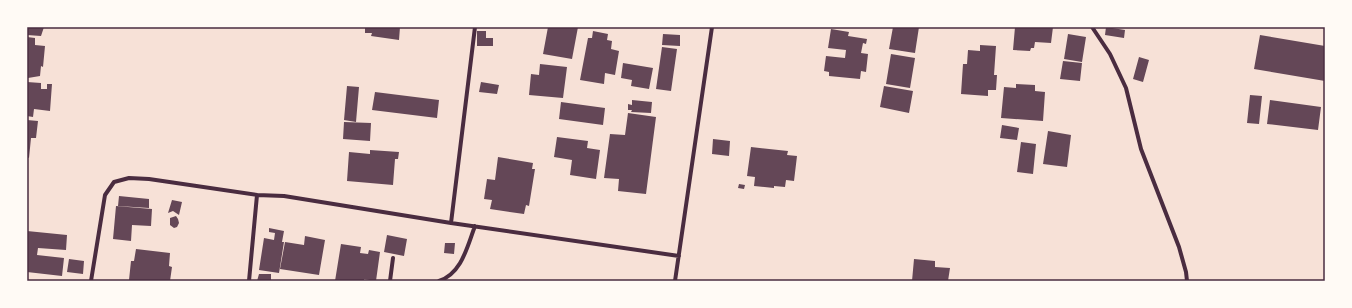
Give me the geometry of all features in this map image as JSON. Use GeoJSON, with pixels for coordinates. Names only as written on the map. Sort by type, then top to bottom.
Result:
{"type":"FeatureCollection","features":[{"type":"Feature","properties":{"kind":"street"},"geometry":{"type":"LineString","coordinates":[[451,223],[476,27]]}},
{"type":"Feature","properties":{"kind":"street"},"geometry":{"type":"LineString","coordinates":[[675,281],[680,256],[712,27]]}},
{"type":"Feature","properties":{"kind":"street"},"geometry":{"type":"LineString","coordinates":[[1092,27],[1110,54],[1126,88],[1141,149],[1179,247],[1187,281]]}},
{"type":"Feature","properties":{"kind":"street"},"geometry":{"type":"LineString","coordinates":[[91,281],[105,196],[114,182],[129,178],[149,179],[258,195],[284,196],[451,223],[680,256]]}},
{"type":"Feature","properties":{"kind":"street"},"geometry":{"type":"LineString","coordinates":[[249,281],[258,195]]}},
{"type":"Feature","properties":{"kind":"street"},"geometry":{"type":"LineString","coordinates":[[439,281],[454,272],[463,260],[475,226]]}},
{"type":"Feature","properties":{"kind":"street"},"geometry":{"type":"LineString","coordinates":[[390,281],[393,258]]}},
{"type":"Feature","properties":{"kind":"building"},"geometry":{"type":"Polygon","coordinates":[[[27,27],[44,27],[41,36],[27,35],[27,27]]]}},
{"type":"Feature","properties":{"kind":"building"},"geometry":{"type":"Polygon","coordinates":[[[365,27],[400,27],[399,40],[371,36],[372,33],[365,33],[365,27]]]}},
{"type":"Feature","properties":{"kind":"building"},"geometry":{"type":"Polygon","coordinates":[[[548,27],[578,27],[572,59],[543,54],[548,27]]]}},
{"type":"Feature","properties":{"kind":"building"},"geometry":{"type":"Polygon","coordinates":[[[893,27],[919,27],[915,53],[889,49],[893,27]]]}},
{"type":"Feature","properties":{"kind":"building"},"geometry":{"type":"Polygon","coordinates":[[[1015,27],[1053,27],[1051,43],[1035,42],[1034,48],[1031,48],[1030,51],[1013,50],[1015,27]]]}},
{"type":"Feature","properties":{"kind":"building"},"geometry":{"type":"Polygon","coordinates":[[[1106,27],[1125,30],[1124,38],[1105,35],[1106,27]]]}},
{"type":"Feature","properties":{"kind":"building"},"geometry":{"type":"Polygon","coordinates":[[[831,29],[849,32],[848,36],[867,39],[866,44],[863,43],[861,53],[868,54],[866,72],[861,71],[860,79],[829,76],[829,72],[824,71],[826,56],[845,58],[846,50],[828,48],[831,29]]]}},
{"type":"Feature","properties":{"kind":"building"},"geometry":{"type":"Polygon","coordinates":[[[477,31],[486,31],[486,38],[493,38],[493,46],[477,46],[477,31]]]}},
{"type":"Feature","properties":{"kind":"building"},"geometry":{"type":"Polygon","coordinates":[[[593,31],[608,34],[607,40],[612,41],[611,49],[619,51],[615,75],[605,73],[604,84],[580,80],[588,38],[592,38],[593,31]]]}},
{"type":"Feature","properties":{"kind":"building"},"geometry":{"type":"Polygon","coordinates":[[[663,34],[680,35],[680,46],[662,45],[663,34]]]}},
{"type":"Feature","properties":{"kind":"building"},"geometry":{"type":"Polygon","coordinates":[[[1068,34],[1086,37],[1082,62],[1064,59],[1068,34]]]}},
{"type":"Feature","properties":{"kind":"building"},"geometry":{"type":"Polygon","coordinates":[[[1260,35],[1325,46],[1325,81],[1254,69],[1260,35]]]}},
{"type":"Feature","properties":{"kind":"building"},"geometry":{"type":"Polygon","coordinates":[[[27,37],[35,38],[35,45],[45,46],[43,67],[41,66],[40,76],[28,78],[27,37]]]}},
{"type":"Feature","properties":{"kind":"building"},"geometry":{"type":"Polygon","coordinates":[[[980,45],[996,46],[994,75],[997,75],[996,90],[988,90],[988,96],[961,94],[963,64],[967,64],[968,50],[980,51],[980,45]]]}},
{"type":"Feature","properties":{"kind":"building"},"geometry":{"type":"Polygon","coordinates":[[[662,47],[677,49],[671,91],[656,89],[662,47]]]}},
{"type":"Feature","properties":{"kind":"building"},"geometry":{"type":"Polygon","coordinates":[[[891,54],[915,58],[910,88],[886,84],[891,54]]]}},
{"type":"Feature","properties":{"kind":"building"},"geometry":{"type":"Polygon","coordinates":[[[1139,57],[1149,60],[1143,82],[1133,79],[1139,57]]]}},
{"type":"Feature","properties":{"kind":"building"},"geometry":{"type":"Polygon","coordinates":[[[1063,61],[1082,63],[1080,81],[1060,79],[1063,61]]]}},
{"type":"Feature","properties":{"kind":"building"},"geometry":{"type":"Polygon","coordinates":[[[623,63],[653,68],[649,89],[631,86],[632,80],[621,78],[623,63]]]}},
{"type":"Feature","properties":{"kind":"building"},"geometry":{"type":"Polygon","coordinates":[[[540,64],[567,67],[563,98],[529,95],[531,74],[539,75],[540,64]]]}},
{"type":"Feature","properties":{"kind":"building"},"geometry":{"type":"Polygon","coordinates":[[[27,82],[41,83],[41,89],[47,89],[47,84],[52,84],[50,111],[34,109],[33,117],[27,116],[27,82]]]}},
{"type":"Feature","properties":{"kind":"building"},"geometry":{"type":"Polygon","coordinates":[[[481,82],[499,85],[497,94],[479,92],[481,82]]]}},
{"type":"Feature","properties":{"kind":"building"},"geometry":{"type":"Polygon","coordinates":[[[1016,84],[1035,85],[1035,91],[1045,92],[1043,121],[1001,118],[1004,87],[1016,88],[1016,84]]]}},
{"type":"Feature","properties":{"kind":"building"},"geometry":{"type":"Polygon","coordinates":[[[347,86],[359,87],[356,122],[344,120],[347,86]]]}},
{"type":"Feature","properties":{"kind":"building"},"geometry":{"type":"Polygon","coordinates":[[[884,86],[913,91],[909,113],[880,107],[884,86]]]}},
{"type":"Feature","properties":{"kind":"building"},"geometry":{"type":"Polygon","coordinates":[[[375,92],[439,100],[437,118],[372,110],[375,92]]]}},
{"type":"Feature","properties":{"kind":"building"},"geometry":{"type":"Polygon","coordinates":[[[1250,95],[1262,96],[1259,124],[1247,123],[1250,95]]]}},
{"type":"Feature","properties":{"kind":"building"},"geometry":{"type":"Polygon","coordinates":[[[632,100],[652,102],[651,113],[631,112],[632,110],[628,110],[628,104],[632,105],[632,100]]]}},
{"type":"Feature","properties":{"kind":"building"},"geometry":{"type":"Polygon","coordinates":[[[1270,100],[1321,107],[1318,130],[1267,124],[1270,100]]]}},
{"type":"Feature","properties":{"kind":"building"},"geometry":{"type":"Polygon","coordinates":[[[561,102],[605,108],[603,125],[559,119],[561,102]]]}},
{"type":"Feature","properties":{"kind":"building"},"geometry":{"type":"Polygon","coordinates":[[[628,113],[656,117],[646,194],[618,191],[619,179],[604,178],[610,134],[625,135],[628,113]]]}},
{"type":"Feature","properties":{"kind":"building"},"geometry":{"type":"Polygon","coordinates":[[[27,120],[38,121],[36,138],[31,138],[29,158],[27,157],[27,120]]]}},
{"type":"Feature","properties":{"kind":"building"},"geometry":{"type":"Polygon","coordinates":[[[344,122],[371,123],[370,141],[343,139],[344,122]]]}},
{"type":"Feature","properties":{"kind":"building"},"geometry":{"type":"Polygon","coordinates":[[[1002,125],[1019,128],[1017,140],[1000,138],[1002,125]]]}},
{"type":"Feature","properties":{"kind":"building"},"geometry":{"type":"Polygon","coordinates":[[[1048,131],[1071,135],[1067,167],[1043,164],[1048,131]]]}},
{"type":"Feature","properties":{"kind":"building"},"geometry":{"type":"Polygon","coordinates":[[[557,137],[588,141],[587,148],[600,150],[596,179],[570,175],[572,160],[554,157],[557,137]]]}},
{"type":"Feature","properties":{"kind":"building"},"geometry":{"type":"Polygon","coordinates":[[[713,139],[730,141],[729,156],[712,154],[713,139]]]}},
{"type":"Feature","properties":{"kind":"building"},"geometry":{"type":"Polygon","coordinates":[[[1021,142],[1036,144],[1033,174],[1017,172],[1021,142]]]}},
{"type":"Feature","properties":{"kind":"building"},"geometry":{"type":"Polygon","coordinates":[[[751,147],[788,151],[787,155],[797,156],[794,181],[786,180],[785,187],[774,186],[774,188],[754,186],[755,177],[747,176],[751,147]]]}},
{"type":"Feature","properties":{"kind":"building"},"geometry":{"type":"Polygon","coordinates":[[[370,150],[399,152],[398,159],[395,159],[393,185],[347,181],[349,152],[370,154],[370,150]]]}},
{"type":"Feature","properties":{"kind":"building"},"geometry":{"type":"Polygon","coordinates":[[[498,157],[533,163],[532,169],[535,169],[529,206],[526,205],[524,214],[490,209],[492,200],[484,199],[487,179],[495,180],[498,157]]]}},
{"type":"Feature","properties":{"kind":"building"},"geometry":{"type":"Polygon","coordinates":[[[739,184],[745,185],[744,189],[738,188],[739,184]]]}},
{"type":"Feature","properties":{"kind":"building"},"geometry":{"type":"Polygon","coordinates":[[[119,196],[149,199],[149,208],[118,206],[119,196]]]}},
{"type":"Feature","properties":{"kind":"building"},"geometry":{"type":"Polygon","coordinates":[[[172,200],[182,202],[179,215],[173,211],[168,213],[172,200]]]}},
{"type":"Feature","properties":{"kind":"building"},"geometry":{"type":"Polygon","coordinates":[[[116,206],[152,209],[151,226],[132,225],[131,241],[113,239],[116,206]]]}},
{"type":"Feature","properties":{"kind":"building"},"geometry":{"type":"Polygon","coordinates":[[[176,216],[179,223],[177,227],[174,228],[170,225],[170,218],[176,216]]]}},
{"type":"Feature","properties":{"kind":"building"},"geometry":{"type":"Polygon","coordinates":[[[269,228],[284,231],[282,242],[284,242],[279,273],[259,270],[264,238],[274,240],[275,233],[269,232],[269,228]]]}},
{"type":"Feature","properties":{"kind":"building"},"geometry":{"type":"Polygon","coordinates":[[[27,231],[67,235],[66,250],[38,248],[37,255],[64,258],[62,276],[27,272],[27,231]]]}},
{"type":"Feature","properties":{"kind":"building"},"geometry":{"type":"Polygon","coordinates":[[[387,235],[407,239],[404,256],[384,252],[387,235]]]}},
{"type":"Feature","properties":{"kind":"building"},"geometry":{"type":"Polygon","coordinates":[[[305,236],[325,240],[319,275],[280,269],[285,242],[304,245],[305,236]]]}},
{"type":"Feature","properties":{"kind":"building"},"geometry":{"type":"Polygon","coordinates":[[[445,243],[455,243],[454,254],[444,253],[445,243]]]}},
{"type":"Feature","properties":{"kind":"building"},"geometry":{"type":"Polygon","coordinates":[[[341,244],[361,247],[360,253],[368,254],[369,250],[380,252],[376,281],[364,279],[364,281],[335,281],[341,244]]]}},
{"type":"Feature","properties":{"kind":"building"},"geometry":{"type":"Polygon","coordinates":[[[136,249],[170,253],[169,266],[172,267],[170,281],[129,280],[131,261],[134,261],[136,249]]]}},
{"type":"Feature","properties":{"kind":"building"},"geometry":{"type":"Polygon","coordinates":[[[69,259],[84,261],[83,274],[67,272],[69,259]]]}},
{"type":"Feature","properties":{"kind":"building"},"geometry":{"type":"Polygon","coordinates":[[[914,259],[935,261],[935,267],[950,268],[948,281],[912,281],[914,259]]]}},
{"type":"Feature","properties":{"kind":"building"},"geometry":{"type":"Polygon","coordinates":[[[259,274],[271,274],[271,281],[257,281],[259,274]]]}}]}
